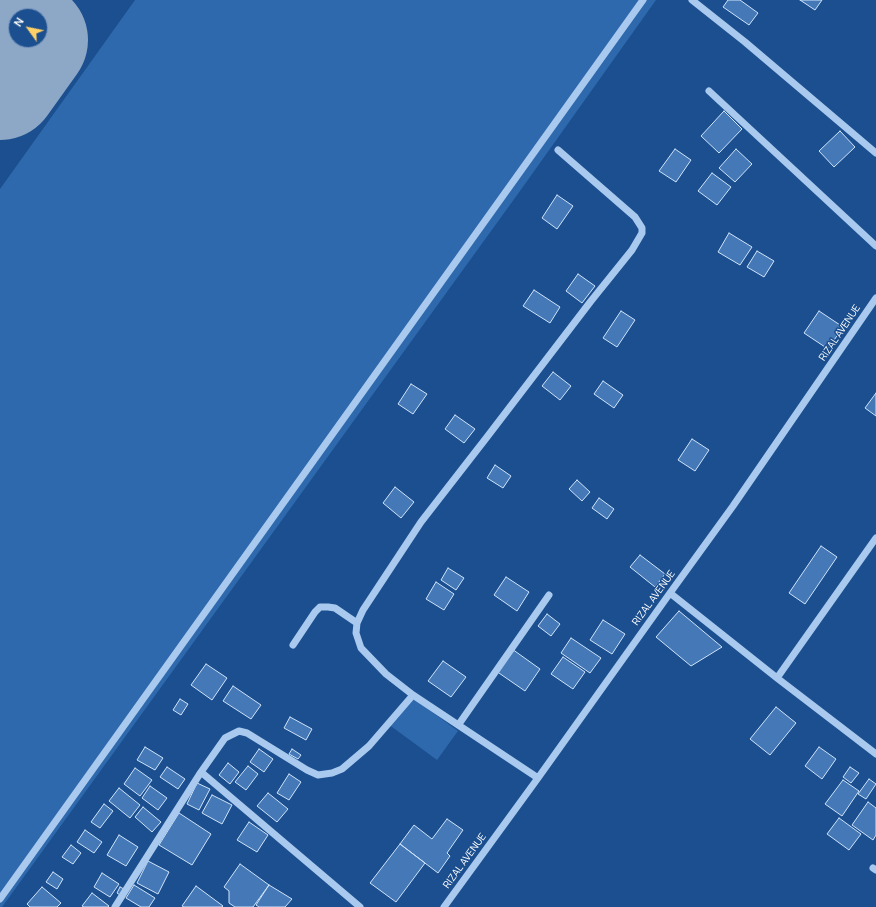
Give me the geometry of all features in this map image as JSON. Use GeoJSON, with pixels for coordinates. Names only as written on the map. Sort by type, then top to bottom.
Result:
{"type":"FeatureCollection","features":[{"type":"Feature","properties":{"kind":"street"},"geometry":{"type":"LineString","coordinates":[[0,899],[643,0]]}},
{"type":"Feature","properties":{"kind":"street"},"geometry":{"type":"LineString","coordinates":[[692,0],[751,47],[876,154]]}},
{"type":"Feature","properties":{"kind":"street"},"geometry":{"type":"LineString","coordinates":[[709,91],[876,246]]}},
{"type":"Feature","properties":{"kind":"street"},"geometry":{"type":"LineString","coordinates":[[538,778],[459,724],[413,695],[386,674],[361,648],[356,633],[357,623],[363,610],[421,522],[632,250],[642,233],[642,228],[635,217],[558,150]]}},
{"type":"Feature","properties":{"kind":"street","name":"RIZAL AVENUE"},"geometry":{"type":"LineString","coordinates":[[444,907],[733,506],[876,298]]}},
{"type":"Feature","properties":{"kind":"street"},"geometry":{"type":"LineString","coordinates":[[777,678],[876,538]]}},
{"type":"Feature","properties":{"kind":"street"},"geometry":{"type":"LineString","coordinates":[[670,593],[876,754]]}},
{"type":"Feature","properties":{"kind":"street"},"geometry":{"type":"LineString","coordinates":[[459,724],[549,595]]}},
{"type":"Feature","properties":{"kind":"street"},"geometry":{"type":"LineString","coordinates":[[293,644],[320,607],[335,608],[357,623]]}},
{"type":"Feature","properties":{"kind":"street"},"geometry":{"type":"LineString","coordinates":[[115,907],[200,772],[225,738],[240,732],[247,733],[307,770],[318,775],[332,773],[342,769],[369,746],[413,695]]}},
{"type":"Feature","properties":{"kind":"street"},"geometry":{"type":"LineString","coordinates":[[200,772],[360,907]]}},
{"type":"Feature","properties":{"kind":"shaded area"},"geometry":{"type":"Polygon","coordinates":[[[135,0],[656,0],[520,191],[2,907],[0,907],[0,189],[135,0]]]}},
{"type":"Feature","properties":{"kind":"shaded area"},"geometry":{"type":"Polygon","coordinates":[[[409,695],[458,731],[437,760],[388,724],[409,695]]]}},
{"type":"Feature","properties":{"kind":"building"},"geometry":{"type":"Polygon","coordinates":[[[728,0],[740,0],[758,13],[749,25],[723,7],[728,0]]]}},
{"type":"Feature","properties":{"kind":"building"},"geometry":{"type":"Polygon","coordinates":[[[800,0],[822,0],[815,10],[800,0]]]}},
{"type":"Feature","properties":{"kind":"building"},"geometry":{"type":"Polygon","coordinates":[[[724,111],[742,129],[719,153],[701,136],[724,111]]]}},
{"type":"Feature","properties":{"kind":"building"},"geometry":{"type":"Polygon","coordinates":[[[840,131],[855,147],[834,167],[819,151],[840,131]]]}},
{"type":"Feature","properties":{"kind":"building"},"geometry":{"type":"Polygon","coordinates":[[[675,149],[691,160],[676,182],[659,171],[675,149]]]}},
{"type":"Feature","properties":{"kind":"building"},"geometry":{"type":"Polygon","coordinates":[[[736,149],[752,164],[735,182],[719,168],[736,149]]]}},
{"type":"Feature","properties":{"kind":"building"},"geometry":{"type":"Polygon","coordinates":[[[712,173],[731,187],[717,205],[698,191],[712,173]]]}},
{"type":"Feature","properties":{"kind":"building"},"geometry":{"type":"Polygon","coordinates":[[[557,195],[573,206],[557,229],[542,218],[557,195]]]}},
{"type":"Feature","properties":{"kind":"building"},"geometry":{"type":"Polygon","coordinates":[[[729,233],[752,247],[740,265],[718,252],[729,233]]]}},
{"type":"Feature","properties":{"kind":"building"},"geometry":{"type":"Polygon","coordinates":[[[757,251],[774,261],[764,277],[747,267],[757,251]]]}},
{"type":"Feature","properties":{"kind":"building"},"geometry":{"type":"Polygon","coordinates":[[[578,274],[595,286],[582,303],[566,291],[578,274]]]}},
{"type":"Feature","properties":{"kind":"building"},"geometry":{"type":"Polygon","coordinates":[[[534,290],[560,307],[550,323],[523,306],[534,290]]]}},
{"type":"Feature","properties":{"kind":"building"},"geometry":{"type":"Polygon","coordinates":[[[621,311],[635,320],[617,347],[603,338],[621,311]]]}},
{"type":"Feature","properties":{"kind":"building"},"geometry":{"type":"Polygon","coordinates":[[[819,311],[843,327],[828,349],[804,333],[819,311]]]}},
{"type":"Feature","properties":{"kind":"building"},"geometry":{"type":"Polygon","coordinates":[[[553,372],[571,386],[560,400],[542,386],[553,372]]]}},
{"type":"Feature","properties":{"kind":"building"},"geometry":{"type":"Polygon","coordinates":[[[603,381],[623,395],[614,408],[594,394],[603,381]]]}},
{"type":"Feature","properties":{"kind":"building"},"geometry":{"type":"Polygon","coordinates":[[[411,384],[427,394],[413,414],[398,404],[411,384]]]}},
{"type":"Feature","properties":{"kind":"building"},"geometry":{"type":"Polygon","coordinates":[[[876,393],[876,416],[865,408],[876,393]]]}},
{"type":"Feature","properties":{"kind":"building"},"geometry":{"type":"Polygon","coordinates":[[[455,415],[475,429],[464,443],[445,429],[455,415]]]}},
{"type":"Feature","properties":{"kind":"building"},"geometry":{"type":"Polygon","coordinates":[[[692,439],[709,450],[695,471],[678,460],[692,439]]]}},
{"type":"Feature","properties":{"kind":"building"},"geometry":{"type":"Polygon","coordinates":[[[495,465],[511,476],[503,488],[487,478],[495,465]]]}},
{"type":"Feature","properties":{"kind":"building"},"geometry":{"type":"Polygon","coordinates":[[[577,480],[590,492],[582,501],[569,489],[577,480]]]}},
{"type":"Feature","properties":{"kind":"building"},"geometry":{"type":"Polygon","coordinates":[[[395,487],[414,502],[401,518],[383,503],[395,487]]]}},
{"type":"Feature","properties":{"kind":"building"},"geometry":{"type":"Polygon","coordinates":[[[599,498],[614,509],[607,519],[592,508],[599,498]]]}},
{"type":"Feature","properties":{"kind":"building"},"geometry":{"type":"Polygon","coordinates":[[[821,546],[837,557],[805,604],[789,593],[821,546]]]}},
{"type":"Feature","properties":{"kind":"building"},"geometry":{"type":"Polygon","coordinates":[[[640,555],[665,574],[655,587],[630,567],[640,555]]]}},
{"type":"Feature","properties":{"kind":"building"},"geometry":{"type":"Polygon","coordinates":[[[448,568],[464,578],[456,590],[441,580],[448,568]]]}},
{"type":"Feature","properties":{"kind":"building"},"geometry":{"type":"Polygon","coordinates":[[[506,577],[529,592],[517,611],[494,595],[506,577]]]}},
{"type":"Feature","properties":{"kind":"building"},"geometry":{"type":"Polygon","coordinates":[[[436,582],[454,594],[444,610],[426,599],[436,582]]]}},
{"type":"Feature","properties":{"kind":"building"},"geometry":{"type":"Polygon","coordinates":[[[679,611],[722,647],[691,666],[656,637],[679,611]]]}},
{"type":"Feature","properties":{"kind":"building"},"geometry":{"type":"Polygon","coordinates":[[[547,614],[560,624],[551,636],[538,626],[547,614]]]}},
{"type":"Feature","properties":{"kind":"building"},"geometry":{"type":"Polygon","coordinates":[[[603,620],[625,634],[612,654],[590,640],[603,620]]]}},
{"type":"Feature","properties":{"kind":"building"},"geometry":{"type":"Polygon","coordinates":[[[571,638],[601,658],[590,673],[561,653],[571,638]]]}},
{"type":"Feature","properties":{"kind":"building"},"geometry":{"type":"Polygon","coordinates":[[[512,649],[540,669],[525,691],[496,671],[512,649]]]}},
{"type":"Feature","properties":{"kind":"building"},"geometry":{"type":"Polygon","coordinates":[[[563,657],[585,672],[573,689],[551,674],[563,657]]]}},
{"type":"Feature","properties":{"kind":"building"},"geometry":{"type":"Polygon","coordinates":[[[443,661],[466,677],[451,697],[428,681],[443,661]]]}},
{"type":"Feature","properties":{"kind":"building"},"geometry":{"type":"Polygon","coordinates":[[[206,664],[227,678],[212,700],[191,685],[206,664]]]}},
{"type":"Feature","properties":{"kind":"building"},"geometry":{"type":"Polygon","coordinates":[[[233,686],[261,705],[251,719],[223,701],[233,686]]]}},
{"type":"Feature","properties":{"kind":"building"},"geometry":{"type":"Polygon","coordinates":[[[180,699],[188,704],[181,715],[173,710],[180,699]]]}},
{"type":"Feature","properties":{"kind":"building"},"geometry":{"type":"Polygon","coordinates":[[[776,707],[796,723],[770,755],[750,739],[776,707]]]}},
{"type":"Feature","properties":{"kind":"building"},"geometry":{"type":"Polygon","coordinates":[[[290,717],[312,729],[306,740],[284,728],[290,717]]]}},
{"type":"Feature","properties":{"kind":"building"},"geometry":{"type":"Polygon","coordinates":[[[145,747],[163,758],[155,770],[137,760],[145,747]]]}},
{"type":"Feature","properties":{"kind":"building"},"geometry":{"type":"Polygon","coordinates":[[[819,747],[836,759],[822,779],[805,766],[819,747]]]}},
{"type":"Feature","properties":{"kind":"building"},"geometry":{"type":"Polygon","coordinates":[[[259,749],[273,759],[264,772],[250,762],[259,749]]]}},
{"type":"Feature","properties":{"kind":"building"},"geometry":{"type":"Polygon","coordinates":[[[292,749],[301,755],[298,759],[289,754],[292,749]]]}},
{"type":"Feature","properties":{"kind":"building"},"geometry":{"type":"Polygon","coordinates":[[[228,763],[239,772],[230,784],[219,775],[228,763]]]}},
{"type":"Feature","properties":{"kind":"building"},"geometry":{"type":"Polygon","coordinates":[[[248,766],[258,774],[246,790],[235,782],[248,766]]]}},
{"type":"Feature","properties":{"kind":"building"},"geometry":{"type":"Polygon","coordinates":[[[167,767],[185,779],[178,789],[160,777],[167,767]]]}},
{"type":"Feature","properties":{"kind":"building"},"geometry":{"type":"Polygon","coordinates":[[[850,767],[859,773],[851,783],[843,777],[850,767]]]}},
{"type":"Feature","properties":{"kind":"building"},"geometry":{"type":"Polygon","coordinates":[[[135,768],[152,780],[140,796],[124,784],[135,768]]]}},
{"type":"Feature","properties":{"kind":"building"},"geometry":{"type":"Polygon","coordinates":[[[289,774],[301,782],[289,800],[277,793],[289,774]]]}},
{"type":"Feature","properties":{"kind":"building"},"geometry":{"type":"Polygon","coordinates":[[[869,779],[876,784],[866,799],[858,794],[869,779]]]}},
{"type":"Feature","properties":{"kind":"building"},"geometry":{"type":"Polygon","coordinates":[[[843,780],[859,791],[842,816],[825,804],[843,780]]]}},
{"type":"Feature","properties":{"kind":"building"},"geometry":{"type":"Polygon","coordinates":[[[197,783],[210,789],[199,810],[187,804],[197,783]]]}},
{"type":"Feature","properties":{"kind":"building"},"geometry":{"type":"Polygon","coordinates":[[[150,786],[167,798],[158,810],[142,798],[150,786]]]}},
{"type":"Feature","properties":{"kind":"building"},"geometry":{"type":"Polygon","coordinates":[[[119,788],[140,805],[130,818],[109,801],[119,788]]]}},
{"type":"Feature","properties":{"kind":"building"},"geometry":{"type":"Polygon","coordinates":[[[268,793],[288,809],[277,822],[257,806],[268,793]]]}},
{"type":"Feature","properties":{"kind":"building"},"geometry":{"type":"Polygon","coordinates":[[[212,795],[232,805],[222,824],[202,813],[212,795]]]}},
{"type":"Feature","properties":{"kind":"building"},"geometry":{"type":"Polygon","coordinates":[[[868,802],[876,808],[876,835],[873,840],[852,825],[868,802]]]}},
{"type":"Feature","properties":{"kind":"building"},"geometry":{"type":"Polygon","coordinates":[[[104,804],[113,811],[100,828],[91,822],[104,804]]]}},
{"type":"Feature","properties":{"kind":"building"},"geometry":{"type":"Polygon","coordinates":[[[143,807],[161,822],[152,832],[135,817],[143,807]]]}},
{"type":"Feature","properties":{"kind":"building"},"geometry":{"type":"Polygon","coordinates":[[[179,813],[211,834],[192,865],[159,845],[179,813]]]}},
{"type":"Feature","properties":{"kind":"building"},"geometry":{"type":"Polygon","coordinates":[[[839,818],[861,834],[849,850],[827,834],[839,818]]]}},
{"type":"Feature","properties":{"kind":"building"},"geometry":{"type":"Polygon","coordinates":[[[447,819],[463,830],[447,853],[450,856],[438,873],[400,844],[414,825],[432,839],[447,819]]]}},
{"type":"Feature","properties":{"kind":"building"},"geometry":{"type":"Polygon","coordinates":[[[249,822],[268,835],[257,852],[237,840],[249,822]]]}},
{"type":"Feature","properties":{"kind":"building"},"geometry":{"type":"Polygon","coordinates":[[[85,830],[102,842],[94,853],[77,842],[85,830]]]}},
{"type":"Feature","properties":{"kind":"building"},"geometry":{"type":"Polygon","coordinates":[[[119,835],[138,847],[126,866],[107,855],[119,835]]]}},
{"type":"Feature","properties":{"kind":"building"},"geometry":{"type":"Polygon","coordinates":[[[400,844],[425,863],[396,902],[370,883],[400,844]]]}},
{"type":"Feature","properties":{"kind":"building"},"geometry":{"type":"Polygon","coordinates":[[[71,845],[81,853],[73,864],[62,857],[71,845]]]}},
{"type":"Feature","properties":{"kind":"building"},"geometry":{"type":"Polygon","coordinates":[[[148,861],[169,872],[158,894],[137,883],[148,861]]]}},
{"type":"Feature","properties":{"kind":"building"},"geometry":{"type":"Polygon","coordinates":[[[240,864],[269,885],[253,907],[235,907],[229,903],[229,891],[224,887],[240,864]]]}},
{"type":"Feature","properties":{"kind":"building"},"geometry":{"type":"Polygon","coordinates":[[[53,872],[63,879],[57,889],[46,882],[53,872]]]}},
{"type":"Feature","properties":{"kind":"building"},"geometry":{"type":"Polygon","coordinates":[[[102,873],[119,884],[110,897],[94,887],[102,873]]]}},
{"type":"Feature","properties":{"kind":"building"},"geometry":{"type":"Polygon","coordinates":[[[134,885],[155,898],[149,907],[141,907],[126,898],[134,885]]]}},
{"type":"Feature","properties":{"kind":"building"},"geometry":{"type":"Polygon","coordinates":[[[269,885],[292,899],[285,907],[259,907],[256,905],[269,885]]]}},
{"type":"Feature","properties":{"kind":"building"},"geometry":{"type":"Polygon","coordinates":[[[196,886],[223,906],[182,906],[196,886]]]}},
{"type":"Feature","properties":{"kind":"building"},"geometry":{"type":"Polygon","coordinates":[[[42,887],[61,903],[57,907],[30,907],[27,904],[42,887]]]}},
{"type":"Feature","properties":{"kind":"building"},"geometry":{"type":"Polygon","coordinates":[[[120,887],[124,889],[120,895],[117,893],[120,887]]]}},
{"type":"Feature","properties":{"kind":"building"},"geometry":{"type":"Polygon","coordinates":[[[92,893],[109,906],[82,906],[92,893]]]}},
{"type":"Feature","properties":{"kind":"runway"},"geometry":{"type":"LineString","coordinates":[[0,82],[24,48]]}}]}
